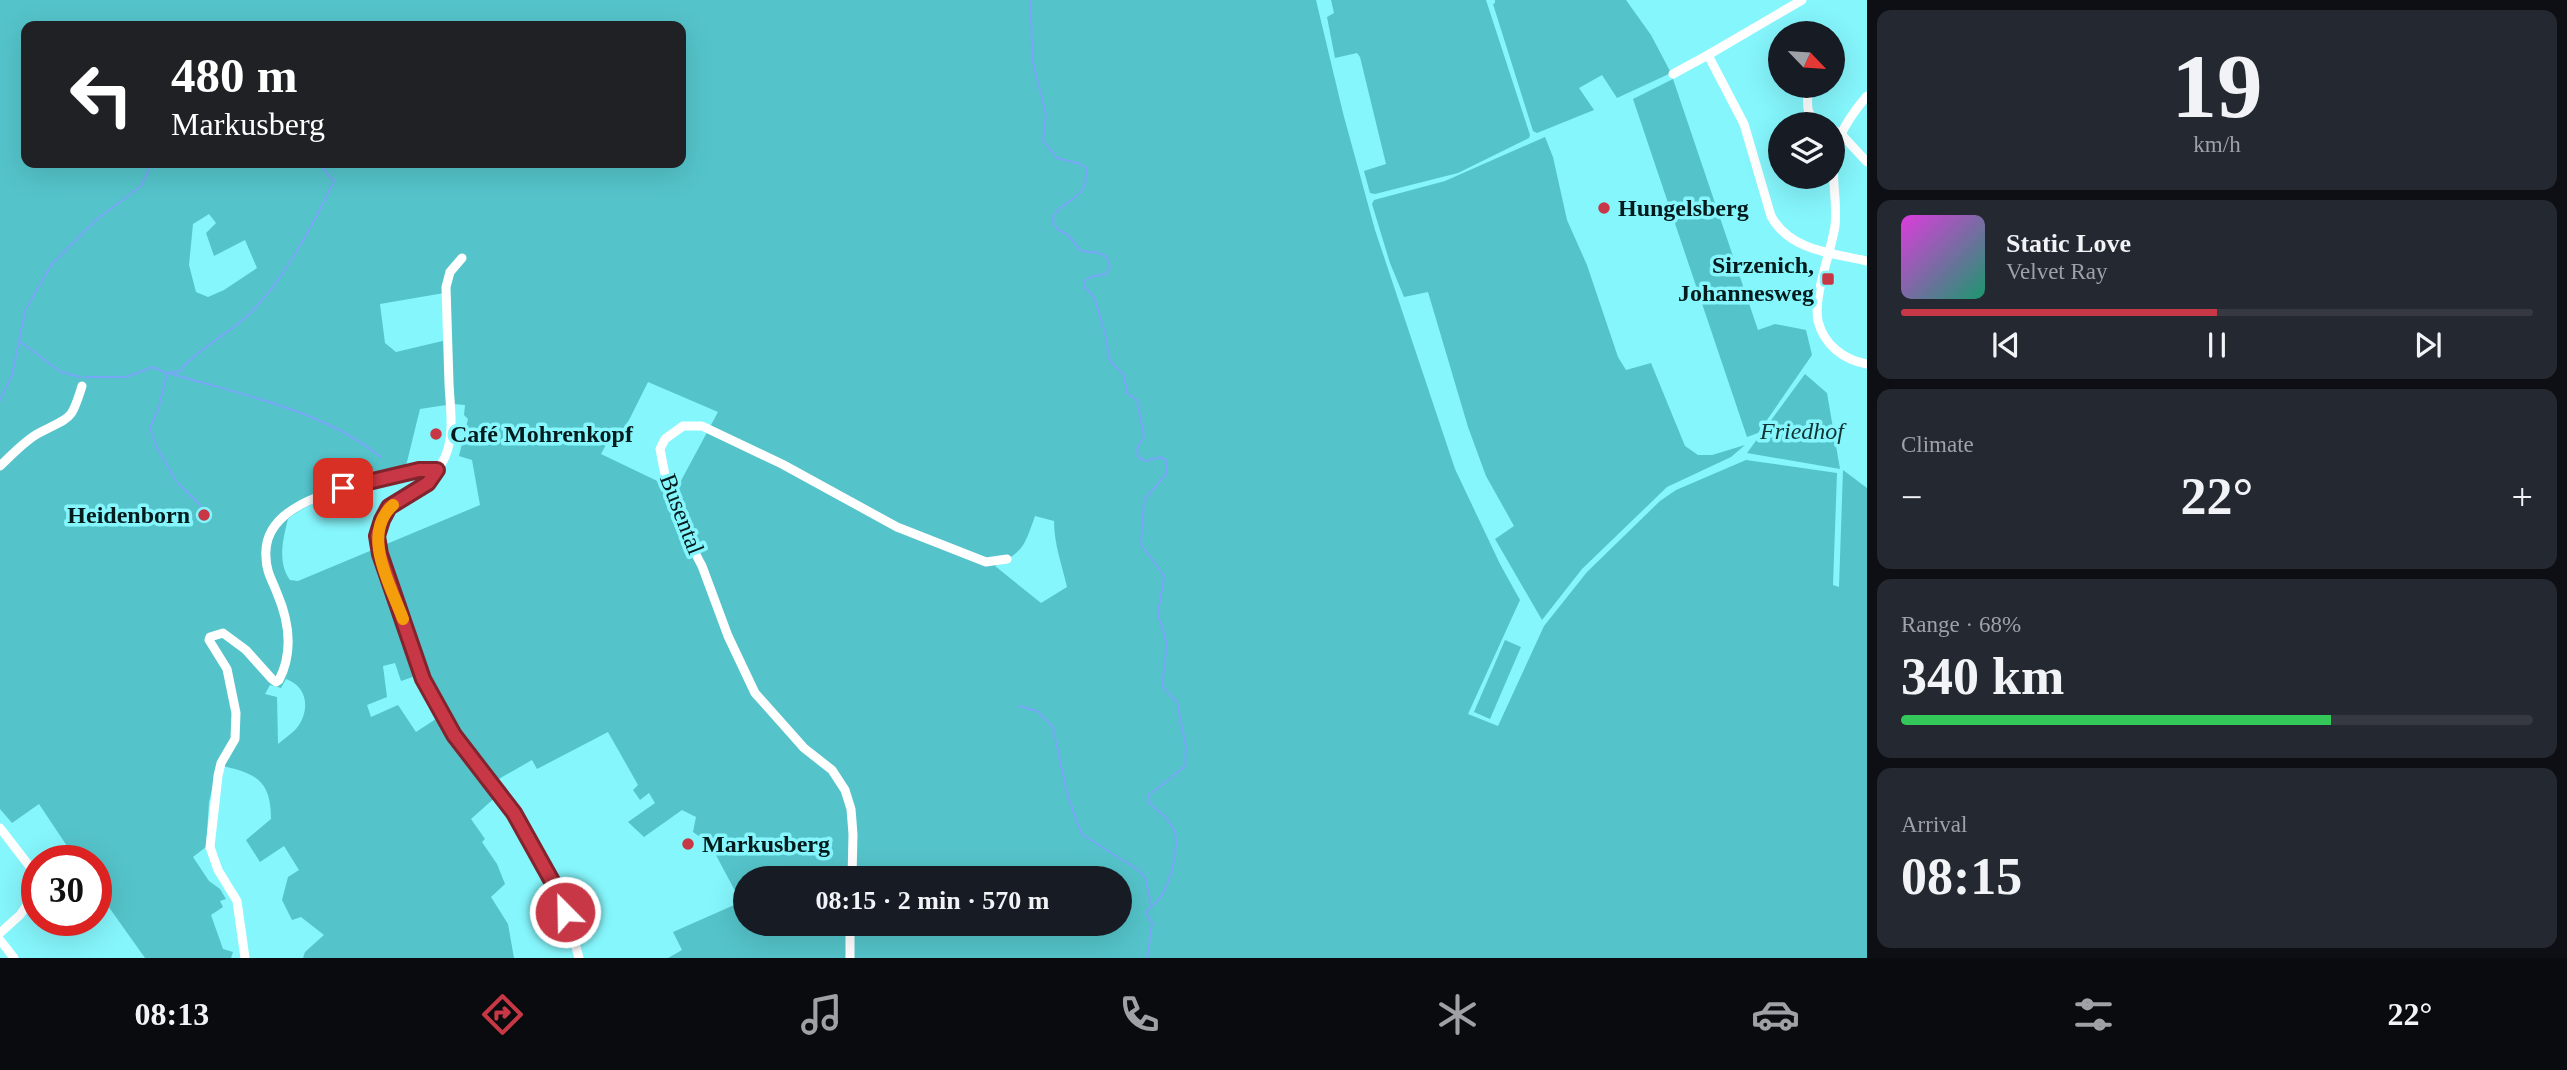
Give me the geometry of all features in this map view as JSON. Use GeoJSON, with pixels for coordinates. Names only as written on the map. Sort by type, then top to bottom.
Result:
{"type":"FeatureCollection","features":[{"type":"Feature","properties":{"kind":"street"},"geometry":{"type":"LineString","coordinates":[[1673,74],[1802,0]]}},
{"type":"Feature","properties":{"kind":"street"},"geometry":{"type":"LineString","coordinates":[[1708,55],[1744,124],[1771,216],[1778,228],[1801,245],[1867,261]]}},
{"type":"Feature","properties":{"kind":"street"},"geometry":{"type":"LineString","coordinates":[[1845,122],[1867,96]]}},
{"type":"Feature","properties":{"kind":"street"},"geometry":{"type":"LineString","coordinates":[[1845,139],[1867,162]]}},
{"type":"Feature","properties":{"kind":"street"},"geometry":{"type":"LineString","coordinates":[[1836,189],[1830,252],[1818,302],[1818,321],[1828,342],[1840,354],[1853,362],[1867,365]]}},
{"type":"Feature","properties":{"kind":"street"},"geometry":{"type":"LineString","coordinates":[[462,258],[450,272],[446,287],[450,443],[428,483],[389,507],[377,536],[380,554],[423,679],[454,735],[514,813],[553,883],[569,921],[579,958]]}},
{"type":"Feature","properties":{"kind":"street"},"geometry":{"type":"LineString","coordinates":[[0,466],[39,433],[56,426],[72,414],[82,386]]}},
{"type":"Feature","properties":{"kind":"street","name":"Busental"},"geometry":{"type":"LineString","coordinates":[[852,866],[852,822],[845,790],[832,769],[804,748],[755,693],[728,636],[702,566],[683,530],[672,486],[665,475],[660,449],[664,439],[683,425],[702,426],[782,464],[897,527],[986,562],[1007,559]]}},
{"type":"Feature","properties":{"kind":"street"},"geometry":{"type":"LineString","coordinates":[[245,958],[237,901],[218,870],[211,847],[218,776],[221,763],[235,739],[236,713],[227,669],[209,640],[214,634],[223,633],[246,650],[275,682],[279,680],[289,634],[286,615],[267,570],[266,543],[271,533],[295,508],[312,498],[406,473],[437,470]]}},
{"type":"Feature","properties":{"kind":"street"},"geometry":{"type":"LineString","coordinates":[[0,828],[21,855]]}},
{"type":"Feature","properties":{"kind":"street"},"geometry":{"type":"LineString","coordinates":[[0,933],[21,914]]}},
{"type":"Feature","properties":{"kind":"street"},"geometry":{"type":"LineString","coordinates":[[850,936],[850,958]]}},
{"type":"Feature","properties":{"kind":"street"},"geometry":{"type":"LineString","coordinates":[[0,940],[14,958]]}},
{"type":"Feature","properties":{"kind":"green space"},"geometry":{"type":"Polygon","coordinates":[[[0,0],[1316,0],[1375,230],[1455,469],[1520,600],[1468,714],[1498,726],[1544,626],[1587,572],[1660,501],[1676,490],[1746,460],[1837,473],[1833,585],[1839,587],[1843,470],[1867,488],[1867,958],[668,958],[682,950],[673,932],[733,906],[733,936],[1132,936],[1132,866],[733,866],[733,887],[710,844],[693,832],[696,817],[682,810],[644,837],[628,822],[655,803],[649,793],[640,800],[633,790],[638,785],[608,732],[537,769],[532,760],[490,784],[498,795],[471,819],[485,839],[482,842],[497,864],[505,884],[491,897],[508,924],[514,958],[303,958],[305,952],[324,935],[301,917],[292,920],[282,900],[288,877],[299,870],[284,846],[260,862],[246,840],[271,819],[268,795],[264,786],[251,775],[218,765],[209,802],[206,847],[193,857],[209,881],[220,889],[226,899],[220,901],[223,907],[211,915],[223,949],[233,952],[231,958],[145,958],[112,912],[112,845],[66,845],[39,804],[12,823],[0,809],[0,0]],[[209,214],[193,224],[189,265],[196,292],[208,297],[224,290],[257,268],[245,240],[214,256],[206,233],[216,223],[209,214]],[[450,292],[380,304],[385,343],[396,352],[451,339],[450,292]],[[648,382],[629,420],[622,430],[615,428],[601,454],[676,490],[718,412],[648,382]],[[465,405],[420,409],[402,482],[342,492],[312,504],[288,519],[282,558],[290,580],[298,581],[480,505],[472,460],[459,456],[468,419],[464,415],[465,405]],[[1035,516],[1018,552],[995,566],[1041,603],[1067,587],[1054,521],[1035,516]],[[395,663],[383,666],[387,697],[367,705],[371,717],[398,705],[416,732],[445,713],[424,673],[401,681],[395,663]],[[286,679],[281,688],[270,685],[265,694],[277,697],[278,744],[296,729],[305,708],[303,694],[294,683],[286,679]]]}},
{"type":"Feature","properties":{"kind":"green space"},"geometry":{"type":"Polygon","coordinates":[[[1331,0],[1486,0],[1529,138],[1458,173],[1370,193],[1364,171],[1386,164],[1360,57],[1357,53],[1335,58],[1327,17],[1334,13],[1331,0]]]}},
{"type":"Feature","properties":{"kind":"green space"},"geometry":{"type":"Polygon","coordinates":[[[1495,0],[1626,0],[1651,35],[1671,73],[1617,98],[1602,75],[1579,88],[1594,110],[1537,133],[1533,131],[1493,4],[1495,0]]]}},
{"type":"Feature","properties":{"kind":"green space"},"geometry":{"type":"Polygon","coordinates":[[[1673,79],[1758,330],[1775,324],[1806,330],[1812,355],[1758,433],[1747,437],[1633,99],[1673,79]]]}},
{"type":"Feature","properties":{"kind":"green space"},"geometry":{"type":"Polygon","coordinates":[[[1545,137],[1553,157],[1567,220],[1587,265],[1618,357],[1626,370],[1651,363],[1685,446],[1698,455],[1712,455],[1745,445],[1731,457],[1667,487],[1582,569],[1542,620],[1495,539],[1514,526],[1486,476],[1468,427],[1428,292],[1404,297],[1390,263],[1372,204],[1374,200],[1445,181],[1545,137]]]}},
{"type":"Feature","properties":{"kind":"green space","name":"Friedhof"},"geometry":{"type":"Polygon","coordinates":[[[1805,374],[1827,393],[1840,469],[1747,453],[1805,374]]]}},
{"type":"Feature","properties":{"kind":"green space"},"geometry":{"type":"Polygon","coordinates":[[[1505,640],[1521,647],[1490,719],[1474,712],[1505,640]]]}},
{"type":"Feature","properties":{"kind":"waterway"},"geometry":{"type":"LineString","coordinates":[[1030,0],[1033,63],[1046,114],[1043,141],[1057,158],[1086,168],[1083,188],[1057,211],[1052,219],[1057,229],[1068,235],[1081,251],[1107,257],[1110,267],[1106,274],[1090,277],[1084,286],[1094,297],[1110,361],[1124,375],[1127,393],[1137,400],[1144,436],[1137,449],[1138,457],[1146,461],[1160,457],[1166,460],[1167,473],[1144,500],[1141,544],[1164,576],[1158,614],[1167,644],[1162,686],[1177,702],[1186,748],[1185,766],[1148,796],[1148,802],[1172,826],[1176,845],[1167,884],[1160,898],[1146,913],[1152,923],[1147,958]]}},
{"type":"Feature","properties":{"kind":"waterway"},"geometry":{"type":"LineString","coordinates":[[19,341],[25,311],[51,265],[96,220],[141,186],[150,168]]}},
{"type":"Feature","properties":{"kind":"waterway"},"geometry":{"type":"LineString","coordinates":[[167,373],[181,371],[198,353],[246,317],[272,288],[307,234],[334,181],[323,168]]}},
{"type":"Feature","properties":{"kind":"waterway"},"geometry":{"type":"LineString","coordinates":[[0,400],[12,375],[19,341],[61,372],[80,377]]}},
{"type":"Feature","properties":{"kind":"waterway"},"geometry":{"type":"LineString","coordinates":[[85,377],[126,377],[153,367],[167,373],[159,407],[150,428],[156,446],[176,481]]}},
{"type":"Feature","properties":{"kind":"waterway"},"geometry":{"type":"LineString","coordinates":[[169,373],[307,415],[358,441],[381,457]]}},
{"type":"Feature","properties":{"kind":"waterway"},"geometry":{"type":"LineString","coordinates":[[178,483],[200,505]]}},
{"type":"Feature","properties":{"kind":"waterway"},"geometry":{"type":"LineString","coordinates":[[201,507],[204,515]]}},
{"type":"Feature","properties":{"kind":"waterway"},"geometry":{"type":"LineString","coordinates":[[1019,706],[1037,711],[1053,727],[1066,789],[1081,834],[1137,869],[1145,877],[1151,904]]}},
{"type":"Feature","properties":{"kind":"slow traffic"},"geometry":{"type":"LineString","coordinates":[[393,505],[382,520],[377,536],[380,554],[403,619]]}},
{"type":"Feature","properties":{"kind":"place","name":"Hungelsberg"},"geometry":{"type":"Point","coordinates":[1604,208]}},
{"type":"Feature","properties":{"kind":"place","name":"Sirzenich, Johannesweg"},"geometry":{"type":"Point","coordinates":[1828,279]}},
{"type":"Feature","properties":{"kind":"place","name":"Café Mohrenkopf"},"geometry":{"type":"Point","coordinates":[436,434]}},
{"type":"Feature","properties":{"kind":"place","name":"Heidenborn"},"geometry":{"type":"Point","coordinates":[204,515]}},
{"type":"Feature","properties":{"kind":"place","name":"Markusberg"},"geometry":{"type":"Point","coordinates":[688,844]}},
{"type":"Feature","properties":{"kind":"route"},"geometry":{"type":"LineString","coordinates":[[343,488],[419,470],[437,470],[428,483],[389,507],[377,536],[380,554],[423,679],[454,735],[514,813],[553,883],[565,912]]}}]}
